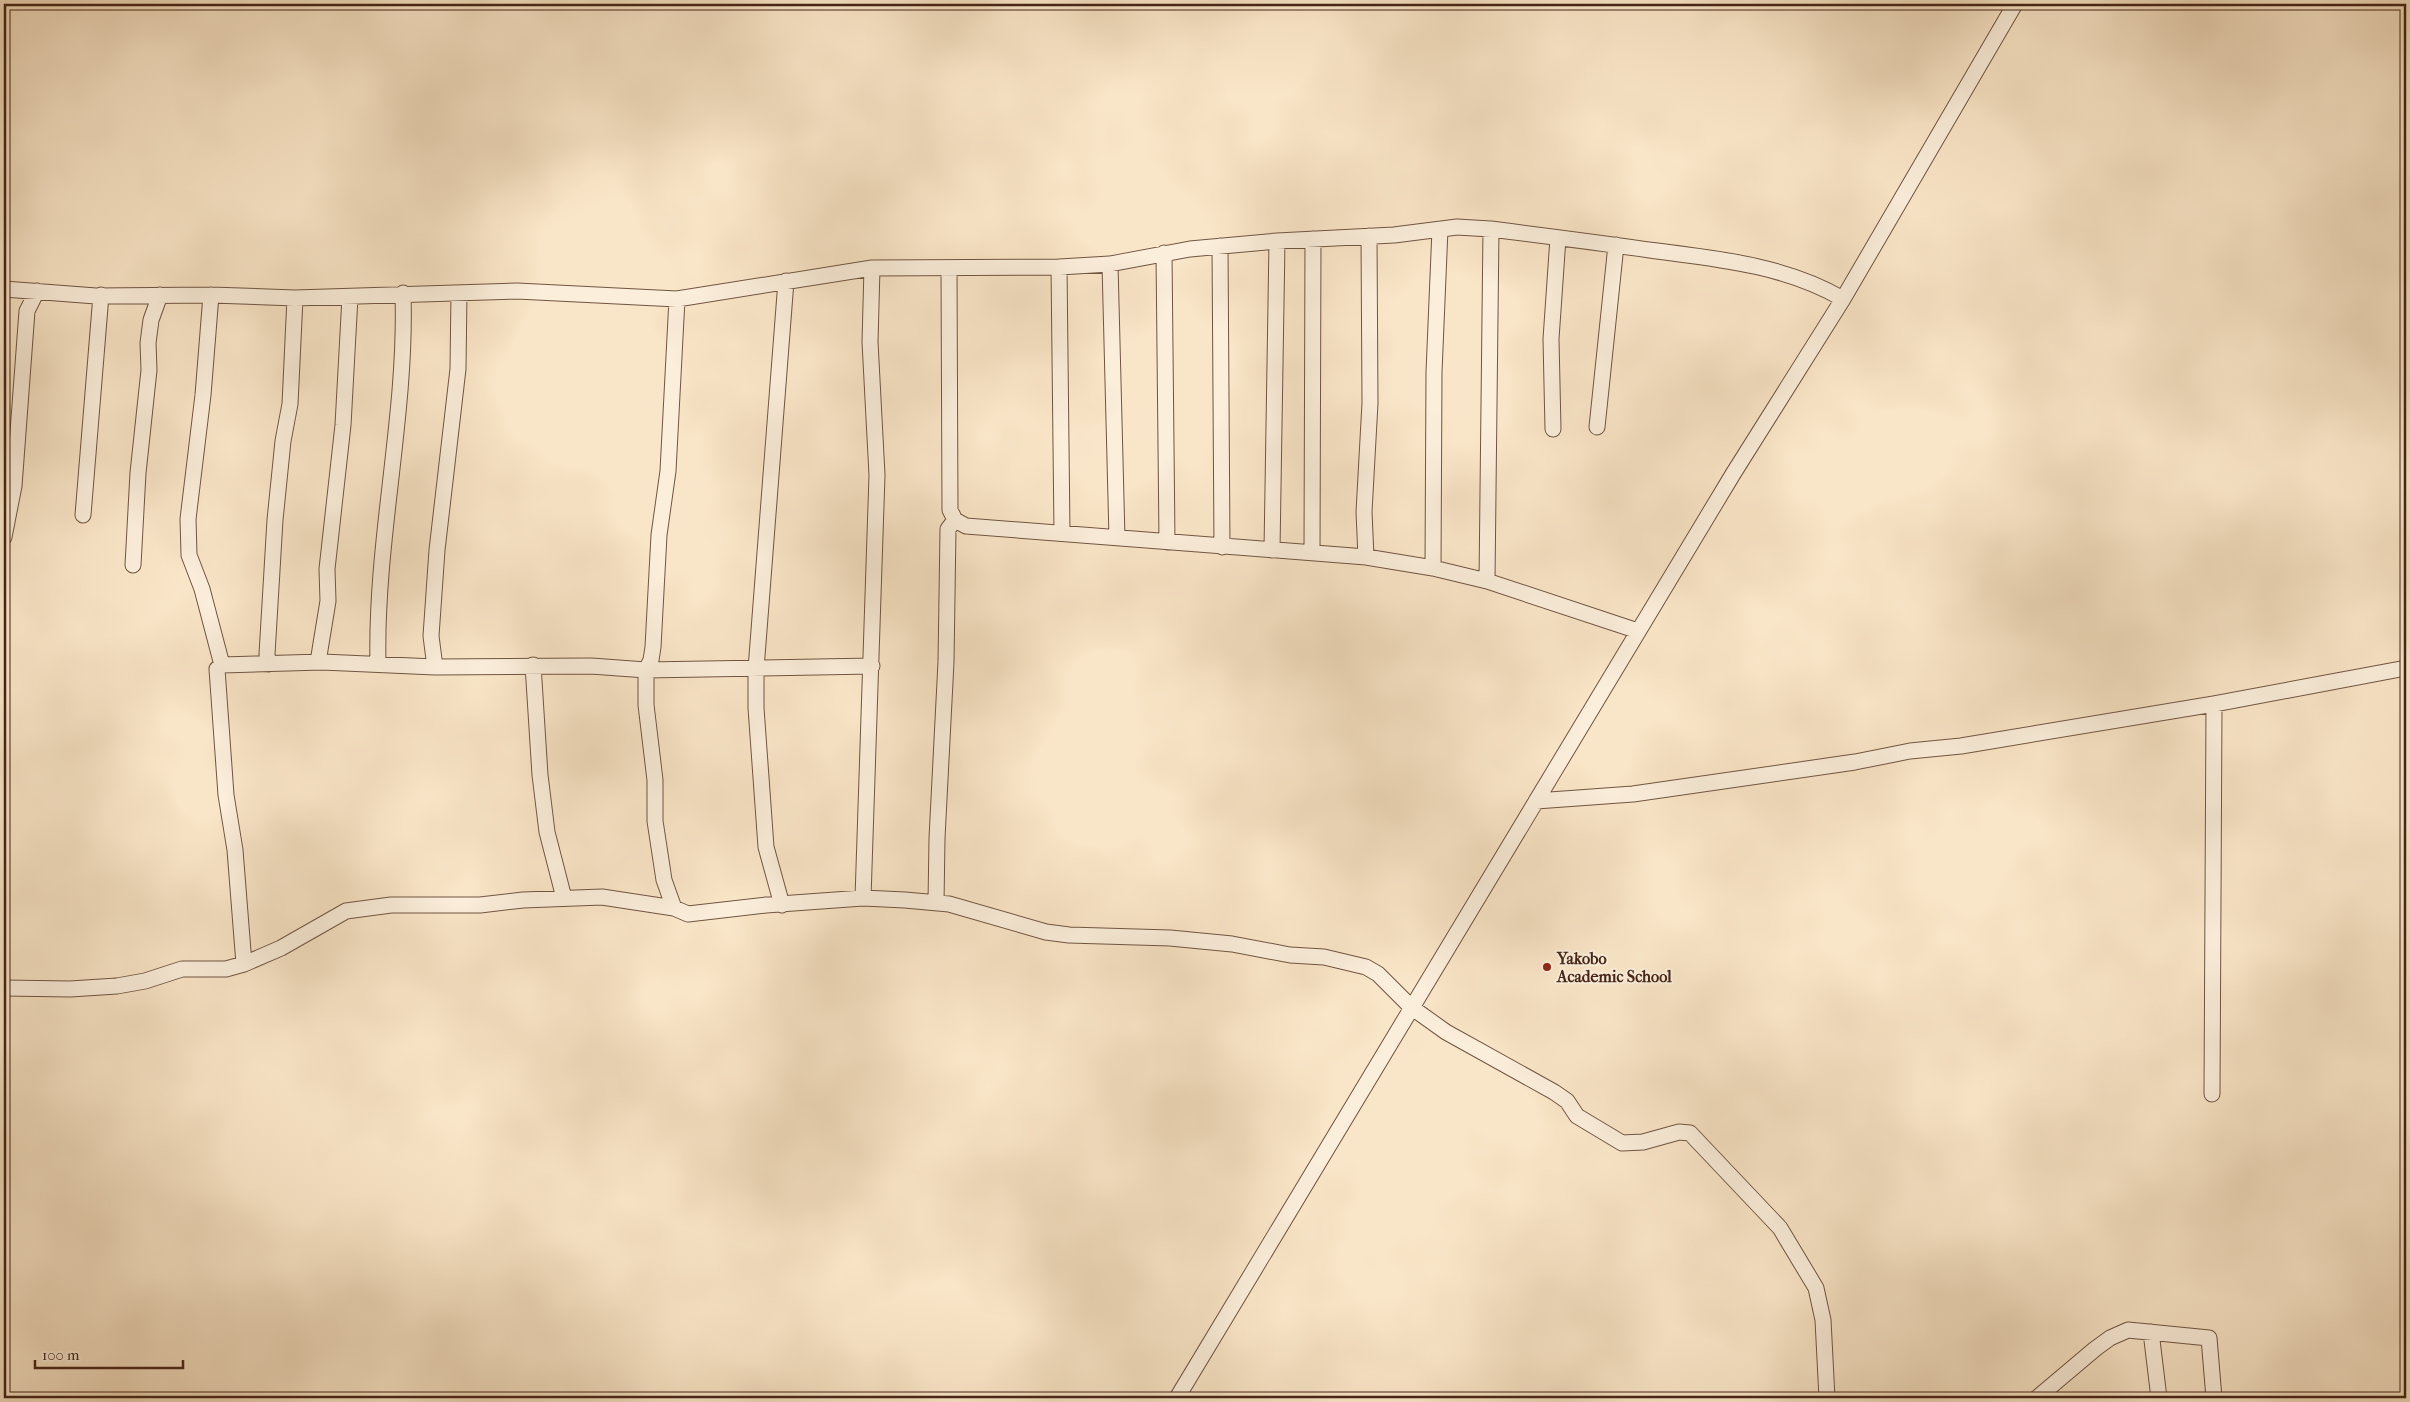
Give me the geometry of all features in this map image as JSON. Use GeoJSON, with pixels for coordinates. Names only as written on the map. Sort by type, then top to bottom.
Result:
{"type":"FeatureCollection","features":[{"type":"Feature","properties":{"kind":"street"},"geometry":{"type":"LineString","coordinates":[[1177,1398],[1732,474],[1843,299],[2015,4]]}},
{"type":"Feature","properties":{"kind":"street"},"geometry":{"type":"LineString","coordinates":[[4,289],[101,296],[211,295],[295,298],[350,298],[403,294],[517,291],[677,299],[872,268],[1059,267],[1110,264],[1164,253],[1220,246],[1369,236],[1456,227],[1491,229],[1710,258],[1771,270],[1830,292],[1843,299]]}},
{"type":"Feature","properties":{"kind":"street"},"geometry":{"type":"LineString","coordinates":[[1433,568],[1434,372],[1440,229]]}},
{"type":"Feature","properties":{"kind":"street"},"geometry":{"type":"LineString","coordinates":[[1487,580],[1491,229]]}},
{"type":"Feature","properties":{"kind":"street"},"geometry":{"type":"LineString","coordinates":[[1366,557],[1364,512],[1370,403],[1369,236]]}},
{"type":"Feature","properties":{"kind":"street"},"geometry":{"type":"LineString","coordinates":[[1553,429],[1551,338],[1558,238]]}},
{"type":"Feature","properties":{"kind":"street"},"geometry":{"type":"LineString","coordinates":[[1312,553],[1314,239]]}},
{"type":"Feature","properties":{"kind":"street"},"geometry":{"type":"LineString","coordinates":[[1272,550],[1277,241]]}},
{"type":"Feature","properties":{"kind":"street"},"geometry":{"type":"LineString","coordinates":[[1597,427],[1616,245]]}},
{"type":"Feature","properties":{"kind":"street"},"geometry":{"type":"LineString","coordinates":[[1220,246],[1222,547]]}},
{"type":"Feature","properties":{"kind":"street"},"geometry":{"type":"LineString","coordinates":[[1164,253],[1167,542]]}},
{"type":"Feature","properties":{"kind":"street"},"geometry":{"type":"LineString","coordinates":[[1110,264],[1117,538]]}},
{"type":"Feature","properties":{"kind":"street"},"geometry":{"type":"LineString","coordinates":[[1059,267],[1062,533]]}},
{"type":"Feature","properties":{"kind":"street"},"geometry":{"type":"LineString","coordinates":[[863,898],[877,475],[870,342],[872,268]]}},
{"type":"Feature","properties":{"kind":"street"},"geometry":{"type":"LineString","coordinates":[[949,268],[950,510],[955,520],[966,526],[1366,557],[1433,568],[1487,580],[1638,631]]}},
{"type":"Feature","properties":{"kind":"street"},"geometry":{"type":"LineString","coordinates":[[782,905],[766,846],[756,708],[756,669],[786,281]]}},
{"type":"Feature","properties":{"kind":"street"},"geometry":{"type":"LineString","coordinates":[[4,537],[14,486],[27,311],[37,291]]}},
{"type":"Feature","properties":{"kind":"street"},"geometry":{"type":"LineString","coordinates":[[435,667],[431,636],[437,550],[458,369],[459,293]]}},
{"type":"Feature","properties":{"kind":"street"},"geometry":{"type":"LineString","coordinates":[[378,664],[377,622],[401,381],[404,329],[403,294]]}},
{"type":"Feature","properties":{"kind":"street"},"geometry":{"type":"LineString","coordinates":[[133,565],[138,473],[149,370],[148,343],[151,320],[160,295]]}},
{"type":"Feature","properties":{"kind":"street"},"geometry":{"type":"LineString","coordinates":[[211,295],[203,394],[188,519],[188,537],[189,555],[202,589],[222,665]]}},
{"type":"Feature","properties":{"kind":"street"},"geometry":{"type":"LineString","coordinates":[[83,515],[101,296]]}},
{"type":"Feature","properties":{"kind":"street"},"geometry":{"type":"LineString","coordinates":[[268,664],[266,654],[275,520],[283,441],[290,404],[295,298]]}},
{"type":"Feature","properties":{"kind":"street"},"geometry":{"type":"LineString","coordinates":[[318,662],[328,601],[327,569],[343,425],[350,298]]}},
{"type":"Feature","properties":{"kind":"street"},"geometry":{"type":"LineString","coordinates":[[674,908],[664,880],[656,821],[655,780],[646,705],[646,670],[651,660],[653,647],[660,535],[668,471],[677,299]]}},
{"type":"Feature","properties":{"kind":"street"},"geometry":{"type":"LineString","coordinates":[[936,903],[937,838],[946,662],[948,529],[955,520]]}},
{"type":"Feature","properties":{"kind":"street"},"geometry":{"type":"LineString","coordinates":[[244,964],[235,850],[226,795],[217,670],[222,665],[318,662],[435,667],[533,665],[646,670],[872,666]]}},
{"type":"Feature","properties":{"kind":"street"},"geometry":{"type":"LineString","coordinates":[[533,665],[540,775],[547,832],[564,898]]}},
{"type":"Feature","properties":{"kind":"street"},"geometry":{"type":"LineString","coordinates":[[1536,801],[1633,794],[1910,751],[1961,746],[2214,704],[2406,668]]}},
{"type":"Feature","properties":{"kind":"street"},"geometry":{"type":"LineString","coordinates":[[2212,1094],[2214,704]]}},
{"type":"Feature","properties":{"kind":"street"},"geometry":{"type":"LineString","coordinates":[[4,988],[70,989],[117,986],[145,981],[182,969],[226,968],[244,964],[281,948],[338,915],[353,910],[391,905],[480,905],[602,897],[674,908],[688,914],[863,898],[936,903],[979,911],[1025,927],[1054,933],[1232,944],[1290,955],[1324,957],[1350,962],[1366,966],[1378,974],[1411,1007],[1446,1032],[1554,1092],[1567,1101],[1577,1116],[1622,1144],[1643,1142],[1679,1132],[1690,1133],[1780,1228],[1816,1288],[1823,1320],[1827,1398]]}},
{"type":"Feature","properties":{"kind":"street"},"geometry":{"type":"LineString","coordinates":[[2037,1398],[2110,1338],[2128,1330],[2209,1338],[2214,1398]]}},
{"type":"Feature","properties":{"kind":"street"},"geometry":{"type":"LineString","coordinates":[[2151,1332],[2160,1398]]}},
{"type":"Feature","properties":{"kind":"place","name":"Yakobo Academic School"},"geometry":{"type":"Point","coordinates":[1547,967]}}]}
